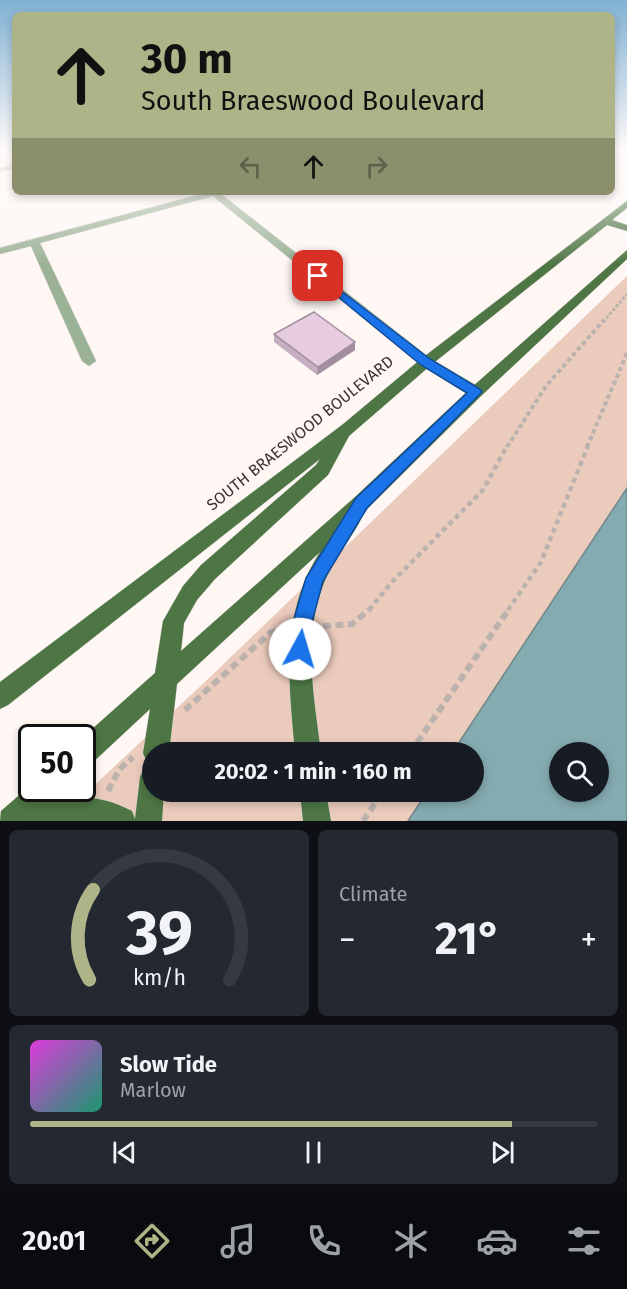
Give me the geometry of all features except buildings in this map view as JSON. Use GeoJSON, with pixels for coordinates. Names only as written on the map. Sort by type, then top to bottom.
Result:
{"type":"FeatureCollection","features":[{"type":"Feature","properties":{"kind":"main road","name":"SOUTH BRAESWOOD BOULEVARD"},"geometry":{"type":"LineString","coordinates":[[0,697],[347,429],[426,362],[627,204]]}},
{"type":"Feature","properties":{"kind":"main road"},"geometry":{"type":"LineString","coordinates":[[605,221],[627,228]]}},
{"type":"Feature","properties":{"kind":"main road"},"geometry":{"type":"LineString","coordinates":[[96,742],[361,503],[476,392],[627,253]]}},
{"type":"Feature","properties":{"kind":"main road"},"geometry":{"type":"LineString","coordinates":[[157,742],[174,621],[190,593],[208,572],[322,470],[347,429]]}},
{"type":"Feature","properties":{"kind":"main road"},"geometry":{"type":"LineString","coordinates":[[307,742],[299,669],[301,629],[315,578],[361,503]]}},
{"type":"Feature","properties":{"kind":"main road"},"geometry":{"type":"LineString","coordinates":[[11,821],[32,802]]}},
{"type":"Feature","properties":{"kind":"main road"},"geometry":{"type":"LineString","coordinates":[[148,821],[150,802]]}},
{"type":"Feature","properties":{"kind":"main road"},"geometry":{"type":"LineString","coordinates":[[314,802],[317,821]]}},
{"type":"Feature","properties":{"kind":"main road"},"geometry":{"type":"LineString","coordinates":[[16,821],[57,811],[97,811],[113,814],[122,821]]}},
{"type":"Feature","properties":{"kind":"street"},"geometry":{"type":"LineString","coordinates":[[0,251],[205,195]]}},
{"type":"Feature","properties":{"kind":"street"},"geometry":{"type":"LineString","coordinates":[[220,195],[426,362],[476,392]]}},
{"type":"Feature","properties":{"kind":"street"},"geometry":{"type":"LineString","coordinates":[[34,242],[89,361]]}},
{"type":"Feature","properties":{"kind":"path"},"geometry":{"type":"LineString","coordinates":[[329,626],[352,624],[364,616],[392,582],[483,490],[511,439],[546,386],[627,294]]}},
{"type":"Feature","properties":{"kind":"path"},"geometry":{"type":"LineString","coordinates":[[418,742],[541,562],[627,353]]}},
{"type":"Feature","properties":{"kind":"path"},"geometry":{"type":"LineString","coordinates":[[180,715],[271,632],[282,631]]}},
{"type":"Feature","properties":{"kind":"path"},"geometry":{"type":"LineString","coordinates":[[363,821],[376,802]]}},
{"type":"Feature","properties":{"kind":"shaded area"},"geometry":{"type":"Polygon","coordinates":[[[627,276],[627,821],[56,821],[76,802],[96,802],[96,784],[627,276]]]}},
{"type":"Feature","properties":{"kind":"water"},"geometry":{"type":"Polygon","coordinates":[[[627,488],[627,821],[408,821],[420,802],[484,802],[484,742],[459,742],[627,488]]]}},
{"type":"Feature","properties":{"kind":"route"},"geometry":{"type":"LineString","coordinates":[[300,649],[301,629],[315,578],[361,503],[476,392],[426,362],[318,276]]}}]}
